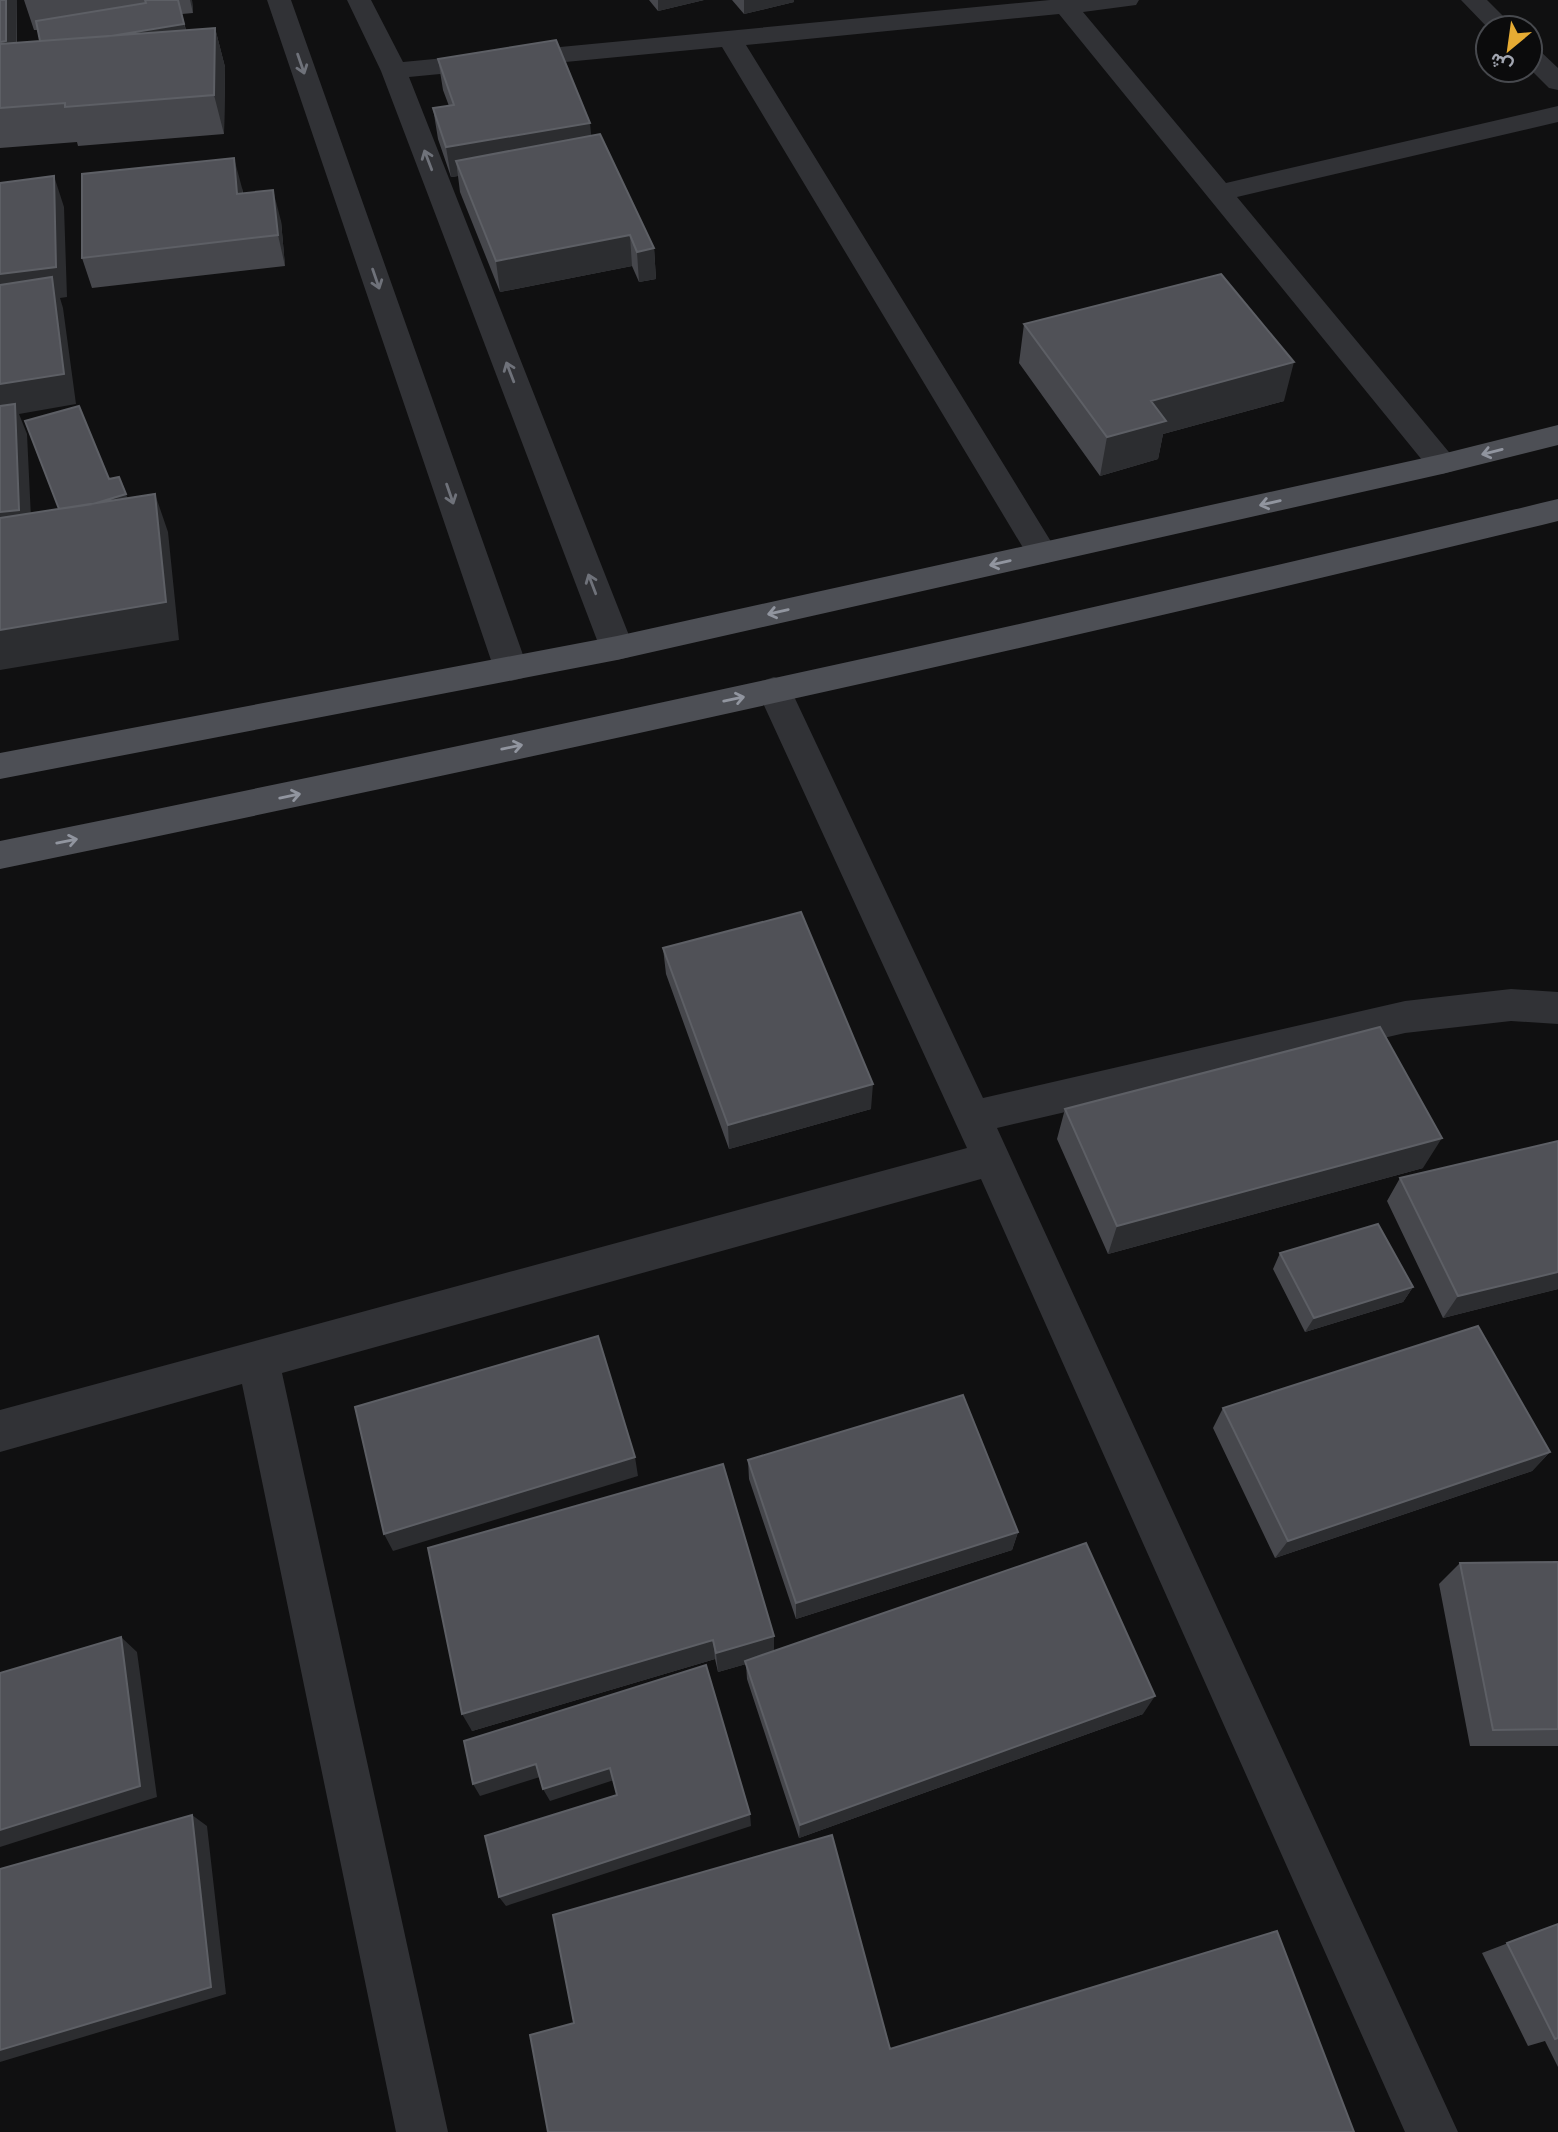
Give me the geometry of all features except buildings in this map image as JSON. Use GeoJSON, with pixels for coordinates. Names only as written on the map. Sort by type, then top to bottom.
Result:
{"type":"FeatureCollection","features":[{"type":"Feature","properties":{"kind":"main road"},"geometry":{"type":"LineString","coordinates":[[0,766],[617,648],[1442,464],[1558,435]]}},
{"type":"Feature","properties":{"kind":"main road"},"geometry":{"type":"LineString","coordinates":[[0,855],[299,794],[1267,582],[1558,510]]}},
{"type":"Feature","properties":{"kind":"street"},"geometry":{"type":"LineString","coordinates":[[279,0],[511,669]]}},
{"type":"Feature","properties":{"kind":"street"},"geometry":{"type":"LineString","coordinates":[[359,0],[394,71],[617,648]]}},
{"type":"Feature","properties":{"kind":"street"},"geometry":{"type":"LineString","coordinates":[[394,71],[1127,0]]}},
{"type":"Feature","properties":{"kind":"street"},"geometry":{"type":"LineString","coordinates":[[1473,0],[1488,14]]}},
{"type":"Feature","properties":{"kind":"street"},"geometry":{"type":"LineString","coordinates":[[1066,7],[1442,464]]}},
{"type":"Feature","properties":{"kind":"street"},"geometry":{"type":"LineString","coordinates":[[730,39],[1042,554]]}},
{"type":"Feature","properties":{"kind":"street"},"geometry":{"type":"LineString","coordinates":[[1544,68],[1558,82]]}},
{"type":"Feature","properties":{"kind":"street"},"geometry":{"type":"LineString","coordinates":[[1219,192],[1558,114]]}},
{"type":"Feature","properties":{"kind":"street"},"geometry":{"type":"LineString","coordinates":[[774,690],[973,1117],[1432,2132]]}},
{"type":"Feature","properties":{"kind":"street"},"geometry":{"type":"LineString","coordinates":[[973,1117],[1405,1017],[1511,1005],[1558,1008]]}},
{"type":"Feature","properties":{"kind":"street"},"geometry":{"type":"LineString","coordinates":[[0,1432],[992,1159]]}},
{"type":"Feature","properties":{"kind":"street"},"geometry":{"type":"LineString","coordinates":[[258,1361],[422,2132]]}}]}
